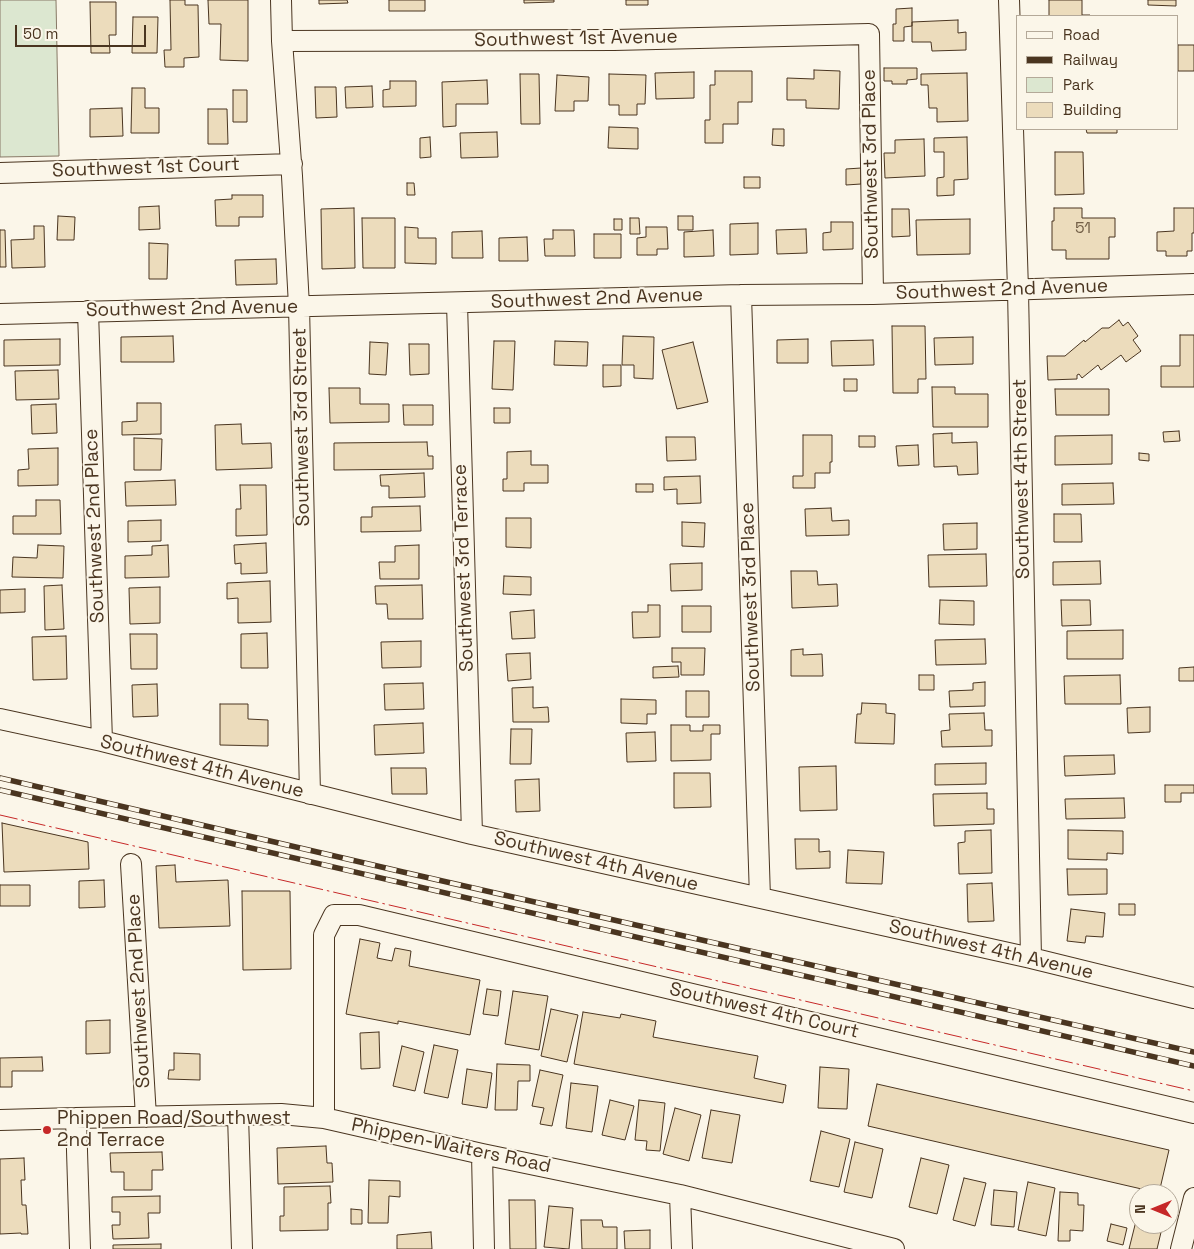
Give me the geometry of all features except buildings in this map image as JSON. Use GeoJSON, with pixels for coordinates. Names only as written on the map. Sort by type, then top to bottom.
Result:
{"type":"FeatureCollection","features":[{"type":"Feature","properties":{"kind":"street","name":"Southwest 3rd Street"},"geometry":{"type":"LineString","coordinates":[[281,0],[299,306],[310,794]]}},
{"type":"Feature","properties":{"kind":"street","name":"Southwest 4th Street"},"geometry":{"type":"LineString","coordinates":[[1009,0],[1018,290],[1031,958]]}},
{"type":"Feature","properties":{"kind":"street","name":"Southwest 1st Avenue"},"geometry":{"type":"LineString","coordinates":[[282,41],[614,40],[869,34]]}},
{"type":"Feature","properties":{"kind":"street","name":"Southwest 3rd Place"},"geometry":{"type":"LineString","coordinates":[[869,34],[873,294]]}},
{"type":"Feature","properties":{"kind":"street","name":"Southwest 1st Court"},"geometry":{"type":"LineString","coordinates":[[0,173],[292,164]]}},
{"type":"Feature","properties":{"kind":"street","name":"Southwest 2nd Avenue"},"geometry":{"type":"LineString","coordinates":[[0,314],[741,295],[873,294],[1194,284]]}},
{"type":"Feature","properties":{"kind":"street","name":"Southwest 3rd Place"},"geometry":{"type":"LineString","coordinates":[[741,295],[760,898]]}},
{"type":"Feature","properties":{"kind":"street","name":"Southwest 3rd Terrace"},"geometry":{"type":"LineString","coordinates":[[457,303],[472,834]]}},
{"type":"Feature","properties":{"kind":"street","name":"Southwest 2nd Place"},"geometry":{"type":"LineString","coordinates":[[88,311],[102,741]]}},
{"type":"Feature","properties":{"kind":"street","name":"Southwest 4th Avenue"},"geometry":{"type":"LineString","coordinates":[[0,719],[102,741],[472,834],[1031,958],[1194,998]]}},
{"type":"Feature","properties":{"kind":"street","name":"Southwest 2nd Place"},"geometry":{"type":"LineString","coordinates":[[131,864],[146,1117]]}},
{"type":"Feature","properties":{"kind":"street","name":"Southwest 4th Court"},"geometry":{"type":"LineString","coordinates":[[324,1118],[324,935],[334,914],[359,914],[1194,1113]]}},
{"type":"Feature","properties":{"kind":"street","name":"Phippen-Waiters Road"},"geometry":{"type":"LineString","coordinates":[[0,1120],[281,1114],[324,1118],[482,1154],[680,1195],[888,1248]]}},
{"type":"Feature","properties":{"kind":"street"},"geometry":{"type":"LineString","coordinates":[[238,1115],[242,1249]]}},
{"type":"Feature","properties":{"kind":"street"},"geometry":{"type":"LineString","coordinates":[[76,1118],[80,1249]]}},
{"type":"Feature","properties":{"kind":"street"},"geometry":{"type":"LineString","coordinates":[[482,1154],[484,1249]]}},
{"type":"Feature","properties":{"kind":"street"},"geometry":{"type":"LineString","coordinates":[[680,1195],[682,1249]]}},
{"type":"Feature","properties":{"kind":"street"},"geometry":{"type":"LineString","coordinates":[[1180,1249],[1194,1198]]}},
{"type":"Feature","properties":{"kind":"green space"},"geometry":{"type":"Polygon","coordinates":[[[0,0],[56,0],[59,156],[0,157],[0,0]]]}},
{"type":"Feature","properties":{"kind":"railway"},"geometry":{"type":"LineString","coordinates":[[0,778],[1194,1052]]}},
{"type":"Feature","properties":{"kind":"railway"},"geometry":{"type":"LineString","coordinates":[[0,790],[1194,1066]]}},
{"type":"Feature","properties":{"kind":"power"},"geometry":{"type":"LineString","coordinates":[[0,815],[1194,1091]]}},
{"type":"Feature","properties":{"kind":"place","name":"Phippen Road/Southwest 2nd Terrace"},"geometry":{"type":"Point","coordinates":[47,1130]}}]}
